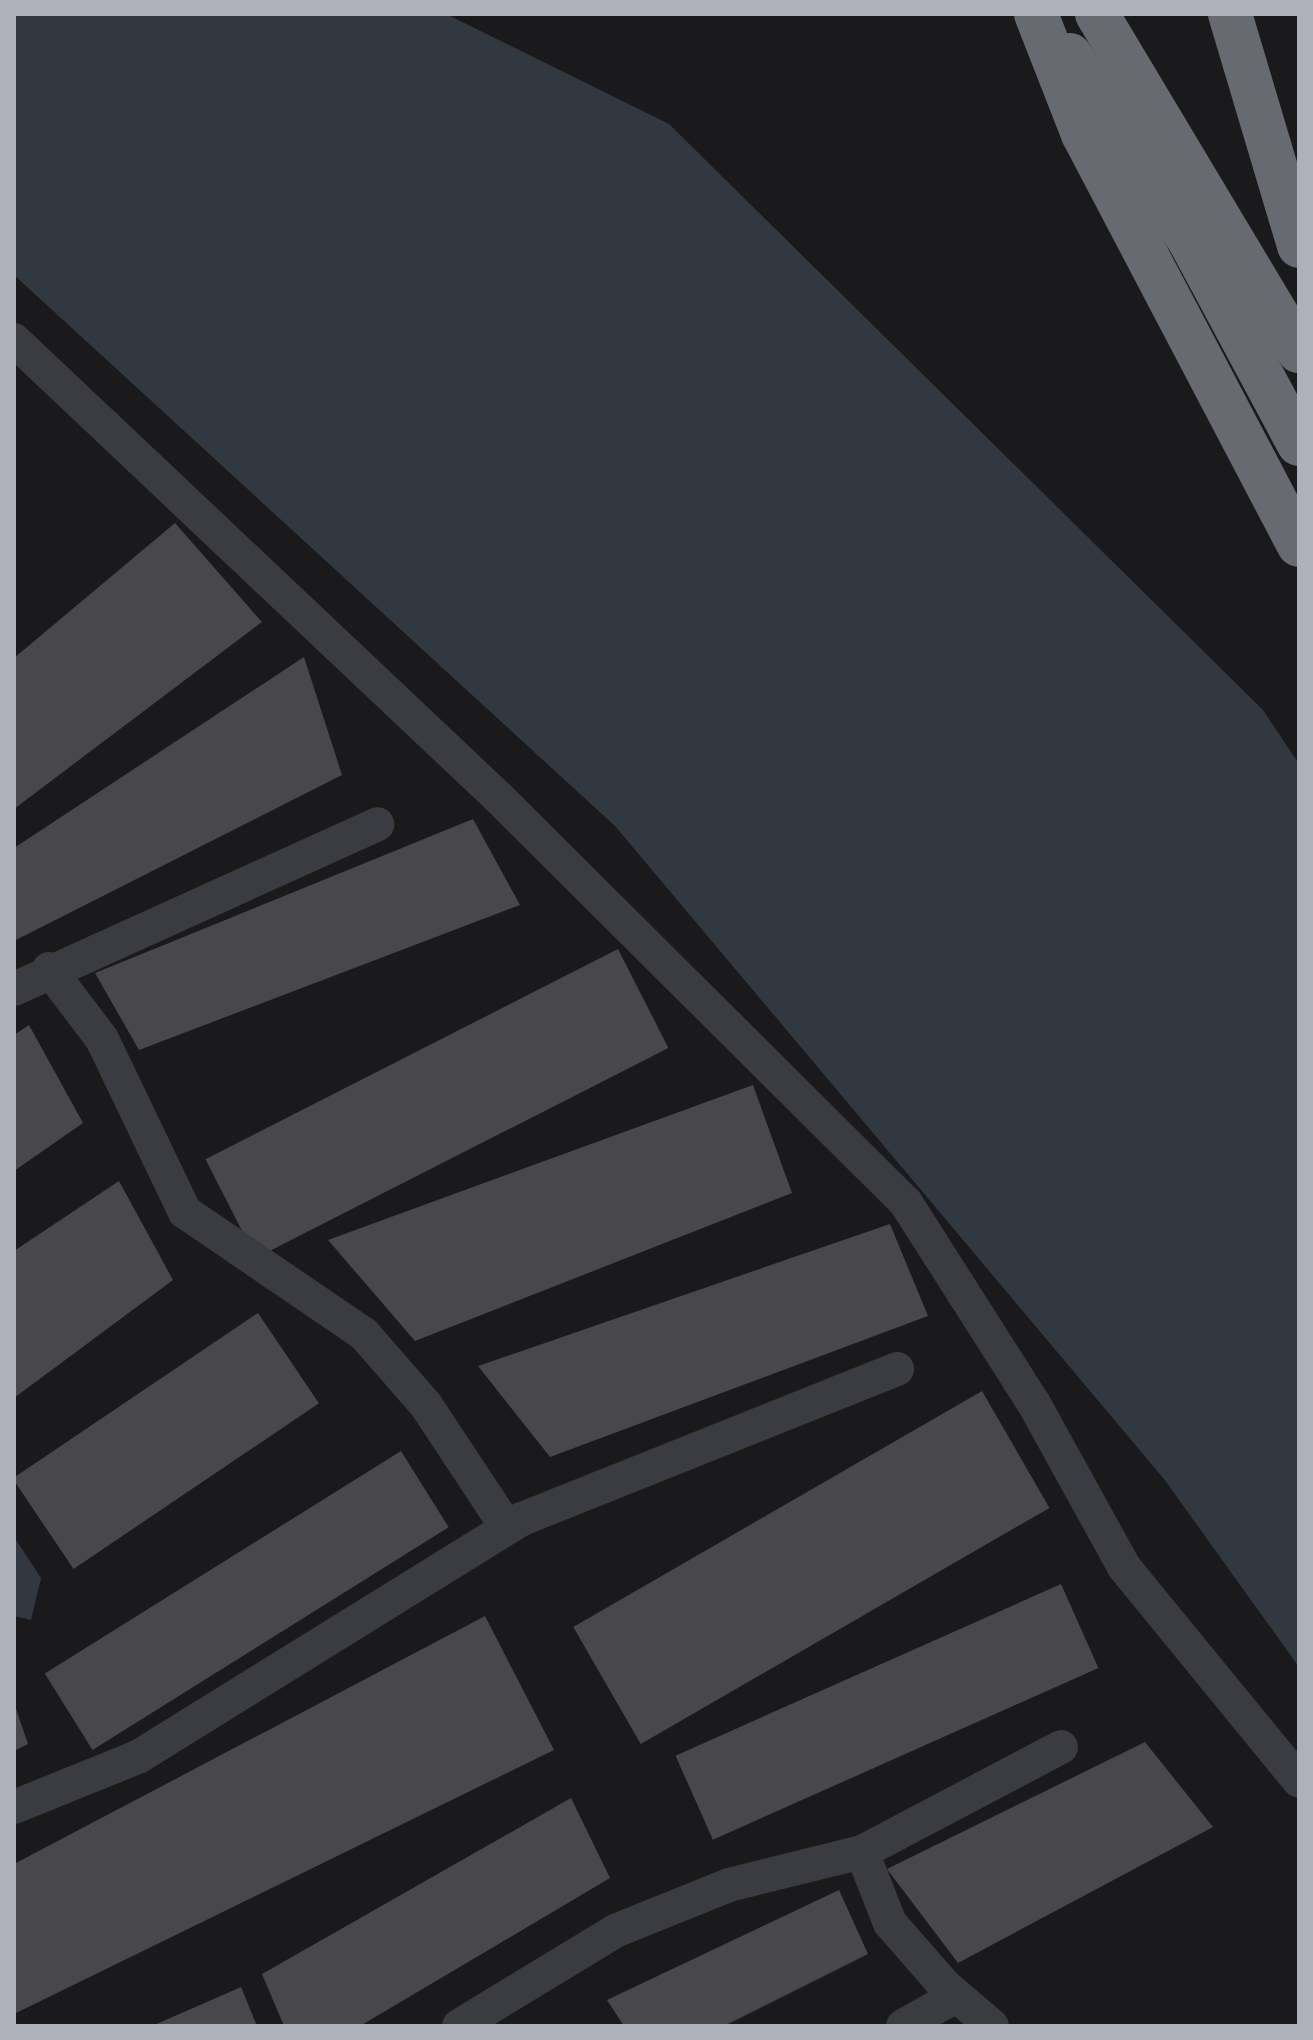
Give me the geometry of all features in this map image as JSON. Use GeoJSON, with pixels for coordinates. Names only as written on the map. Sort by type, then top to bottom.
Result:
{"type":"FeatureCollection","features":[{"type":"Feature","properties":{"kind":"highway"},"geometry":{"type":"LineString","coordinates":[[1038,14],[1191,243],[1299,444]]}},
{"type":"Feature","properties":{"kind":"highway"},"geometry":{"type":"LineString","coordinates":[[1038,14],[1083,134],[1299,545]]}},
{"type":"Feature","properties":{"kind":"highway"},"geometry":{"type":"LineString","coordinates":[[1097,14],[1299,351]]}},
{"type":"Feature","properties":{"kind":"highway"},"geometry":{"type":"LineString","coordinates":[[1230,14],[1297,242]]}},
{"type":"Feature","properties":{"kind":"highway"},"geometry":{"type":"LineString","coordinates":[[1297,242],[1299,158]]}},
{"type":"Feature","properties":{"kind":"street"},"geometry":{"type":"LineString","coordinates":[[14,340],[498,797],[906,1203],[1033,1402],[1124,1567],[1299,1781]]}},
{"type":"Feature","properties":{"kind":"street"},"geometry":{"type":"LineString","coordinates":[[14,989],[49,969],[377,824]]}},
{"type":"Feature","properties":{"kind":"street"},"geometry":{"type":"LineString","coordinates":[[49,969],[102,1039],[185,1212],[364,1334],[426,1405],[507,1528]]}},
{"type":"Feature","properties":{"kind":"street"},"geometry":{"type":"LineString","coordinates":[[14,1807],[138,1757],[507,1528],[897,1369]]}},
{"type":"Feature","properties":{"kind":"street"},"geometry":{"type":"LineString","coordinates":[[459,2026],[615,1931],[729,1885],[862,1852],[1061,1747]]}},
{"type":"Feature","properties":{"kind":"street"},"geometry":{"type":"LineString","coordinates":[[862,1852],[890,1923],[956,1996],[992,2026]]}},
{"type":"Feature","properties":{"kind":"street"},"geometry":{"type":"LineString","coordinates":[[903,2026],[956,1996]]}},
{"type":"Feature","properties":{"kind":"shaded area"},"geometry":{"type":"Polygon","coordinates":[[[14,14],[446,14],[669,124],[1263,710],[1299,764],[1299,1667],[1164,1479],[615,826],[14,275],[14,14]]]}},
{"type":"Feature","properties":{"kind":"shaded area"},"geometry":{"type":"Polygon","coordinates":[[[14,1537],[41,1578],[31,1620],[14,1616],[14,1537]]]}},
{"type":"Feature","properties":{"kind":"building"},"geometry":{"type":"Polygon","coordinates":[[[175,523],[262,622],[14,809],[14,658],[175,523]]]}},
{"type":"Feature","properties":{"kind":"building"},"geometry":{"type":"Polygon","coordinates":[[[304,657],[342,775],[14,941],[14,848],[304,657]]]}},
{"type":"Feature","properties":{"kind":"building"},"geometry":{"type":"Polygon","coordinates":[[[473,819],[520,905],[139,1050],[95,973],[473,819]]]}},
{"type":"Feature","properties":{"kind":"building"},"geometry":{"type":"Polygon","coordinates":[[[618,949],[668,1048],[256,1258],[205,1159],[618,949]]]}},
{"type":"Feature","properties":{"kind":"building"},"geometry":{"type":"Polygon","coordinates":[[[29,1025],[83,1123],[14,1171],[14,1035],[29,1025]]]}},
{"type":"Feature","properties":{"kind":"building"},"geometry":{"type":"Polygon","coordinates":[[[753,1085],[792,1193],[415,1341],[328,1240],[753,1085]]]}},
{"type":"Feature","properties":{"kind":"building"},"geometry":{"type":"Polygon","coordinates":[[[119,1181],[173,1280],[14,1398],[14,1251],[119,1181]]]}},
{"type":"Feature","properties":{"kind":"building"},"geometry":{"type":"Polygon","coordinates":[[[890,1224],[928,1316],[550,1457],[478,1366],[890,1224]]]}},
{"type":"Feature","properties":{"kind":"building"},"geometry":{"type":"Polygon","coordinates":[[[258,1313],[319,1403],[74,1569],[14,1478],[258,1313]]]}},
{"type":"Feature","properties":{"kind":"building"},"geometry":{"type":"Polygon","coordinates":[[[982,1391],[1050,1508],[641,1744],[573,1627],[982,1391]]]}},
{"type":"Feature","properties":{"kind":"building"},"geometry":{"type":"Polygon","coordinates":[[[401,1451],[449,1527],[93,1750],[45,1674],[401,1451]]]}},
{"type":"Feature","properties":{"kind":"building"},"geometry":{"type":"Polygon","coordinates":[[[1061,1584],[1098,1668],[713,1840],[675,1756],[1061,1584]]]}},
{"type":"Feature","properties":{"kind":"building"},"geometry":{"type":"Polygon","coordinates":[[[485,1616],[554,1750],[14,2014],[14,1864],[485,1616]]]}},
{"type":"Feature","properties":{"kind":"building"},"geometry":{"type":"Polygon","coordinates":[[[14,1703],[28,1744],[14,1751],[14,1703]]]}},
{"type":"Feature","properties":{"kind":"building"},"geometry":{"type":"Polygon","coordinates":[[[1145,1742],[1213,1827],[958,1963],[887,1869],[1145,1742]]]}},
{"type":"Feature","properties":{"kind":"building"},"geometry":{"type":"Polygon","coordinates":[[[571,1798],[610,1878],[360,2026],[284,2026],[262,1974],[571,1798]]]}},
{"type":"Feature","properties":{"kind":"building"},"geometry":{"type":"Polygon","coordinates":[[[839,1890],[868,1954],[724,2026],[624,2026],[607,2000],[839,1890]]]}},
{"type":"Feature","properties":{"kind":"building"},"geometry":{"type":"Polygon","coordinates":[[[241,1987],[257,2026],[152,2026],[241,1987]]]}}]}
